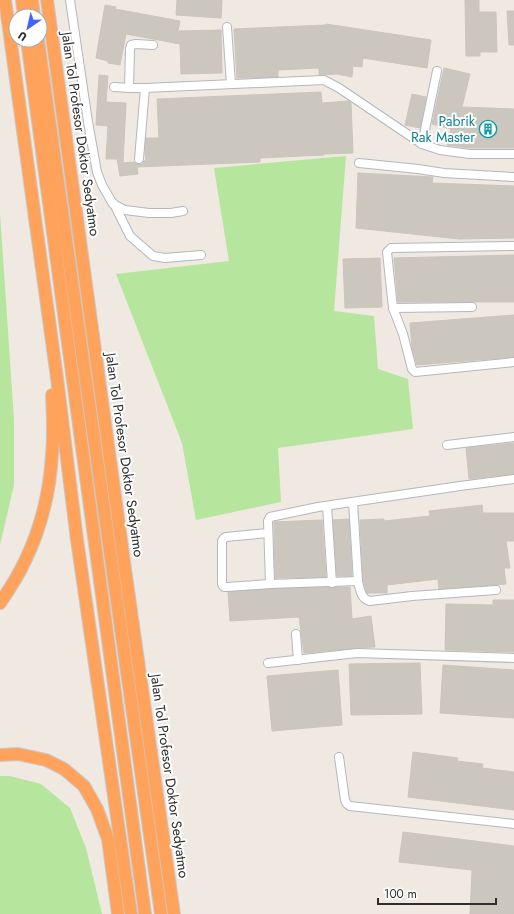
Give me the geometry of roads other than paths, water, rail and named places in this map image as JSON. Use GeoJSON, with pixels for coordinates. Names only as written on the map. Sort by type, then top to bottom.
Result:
{"type":"FeatureCollection","features":[{"type":"Feature","properties":{"kind":"highway"},"geometry":{"type":"LineString","coordinates":[[5,0],[78,540],[131,914]]}},
{"type":"Feature","properties":{"kind":"highway","name":"Jalan Tol Profesor Doktor Sedyatmo"},"geometry":{"type":"LineString","coordinates":[[47,0],[174,914]]}},
{"type":"Feature","properties":{"kind":"highway"},"geometry":{"type":"LineString","coordinates":[[28,48],[145,914]]}},
{"type":"Feature","properties":{"kind":"highway","name":"Jalan Tol Profesor Doktor Sedyatmo"},"geometry":{"type":"LineString","coordinates":[[39,48],[161,914]]}},
{"type":"Feature","properties":{"kind":"highway"},"geometry":{"type":"LineString","coordinates":[[0,603],[13,584],[25,561],[44,507],[52,454],[53,423],[52,395],[14,66]]}},
{"type":"Feature","properties":{"kind":"highway"},"geometry":{"type":"LineString","coordinates":[[0,755],[18,754],[46,760],[64,769],[84,786],[97,809],[108,839],[118,914]]}},
{"type":"Feature","properties":{"kind":"lane"},"geometry":{"type":"LineString","coordinates":[[70,0],[88,122],[97,172],[102,185],[114,204],[130,236],[153,256],[165,258],[201,255]]}},
{"type":"Feature","properties":{"kind":"lane"},"geometry":{"type":"LineString","coordinates":[[227,27],[231,84]]}},
{"type":"Feature","properties":{"kind":"lane"},"geometry":{"type":"LineString","coordinates":[[129,88],[131,45],[153,45]]}},
{"type":"Feature","properties":{"kind":"lane"},"geometry":{"type":"LineString","coordinates":[[422,144],[436,71]]}},
{"type":"Feature","properties":{"kind":"lane"},"geometry":{"type":"LineString","coordinates":[[114,87],[145,88],[324,80],[339,88],[422,144],[440,150],[470,154],[514,154]]}},
{"type":"Feature","properties":{"kind":"lane"},"geometry":{"type":"LineString","coordinates":[[139,159],[145,88]]}},
{"type":"Feature","properties":{"kind":"lane"},"geometry":{"type":"LineString","coordinates":[[359,163],[444,173],[514,177]]}},
{"type":"Feature","properties":{"kind":"lane"},"geometry":{"type":"LineString","coordinates":[[114,204],[125,210],[149,213],[171,213],[183,211]]}},
{"type":"Feature","properties":{"kind":"lane"},"geometry":{"type":"LineString","coordinates":[[514,246],[391,248],[387,252],[394,308],[403,334],[412,369],[415,372],[514,362]]}},
{"type":"Feature","properties":{"kind":"lane"},"geometry":{"type":"LineString","coordinates":[[394,308],[472,307]]}},
{"type":"Feature","properties":{"kind":"lane"},"geometry":{"type":"LineString","coordinates":[[447,445],[514,436]]}},
{"type":"Feature","properties":{"kind":"lane"},"geometry":{"type":"LineString","coordinates":[[270,584],[268,521],[270,517],[327,506],[514,479]]}},
{"type":"Feature","properties":{"kind":"lane"},"geometry":{"type":"LineString","coordinates":[[353,502],[358,581],[364,599],[370,601],[412,596],[496,590]]}},
{"type":"Feature","properties":{"kind":"lane"},"geometry":{"type":"LineString","coordinates":[[327,506],[332,583]]}},
{"type":"Feature","properties":{"kind":"lane"},"geometry":{"type":"LineString","coordinates":[[268,534],[224,538],[222,541],[222,584],[224,587],[358,581]]}},
{"type":"Feature","properties":{"kind":"lane"},"geometry":{"type":"LineString","coordinates":[[296,634],[298,660]]}},
{"type":"Feature","properties":{"kind":"lane"},"geometry":{"type":"LineString","coordinates":[[268,663],[357,654],[514,658]]}},
{"type":"Feature","properties":{"kind":"lane"},"geometry":{"type":"LineString","coordinates":[[339,757],[345,800],[350,806],[514,824]]}},
{"type":"Feature","properties":{"kind":"place","name":"Pabrik Rak Master"},"geometry":{"type":"Point","coordinates":[488,129]}}]}
